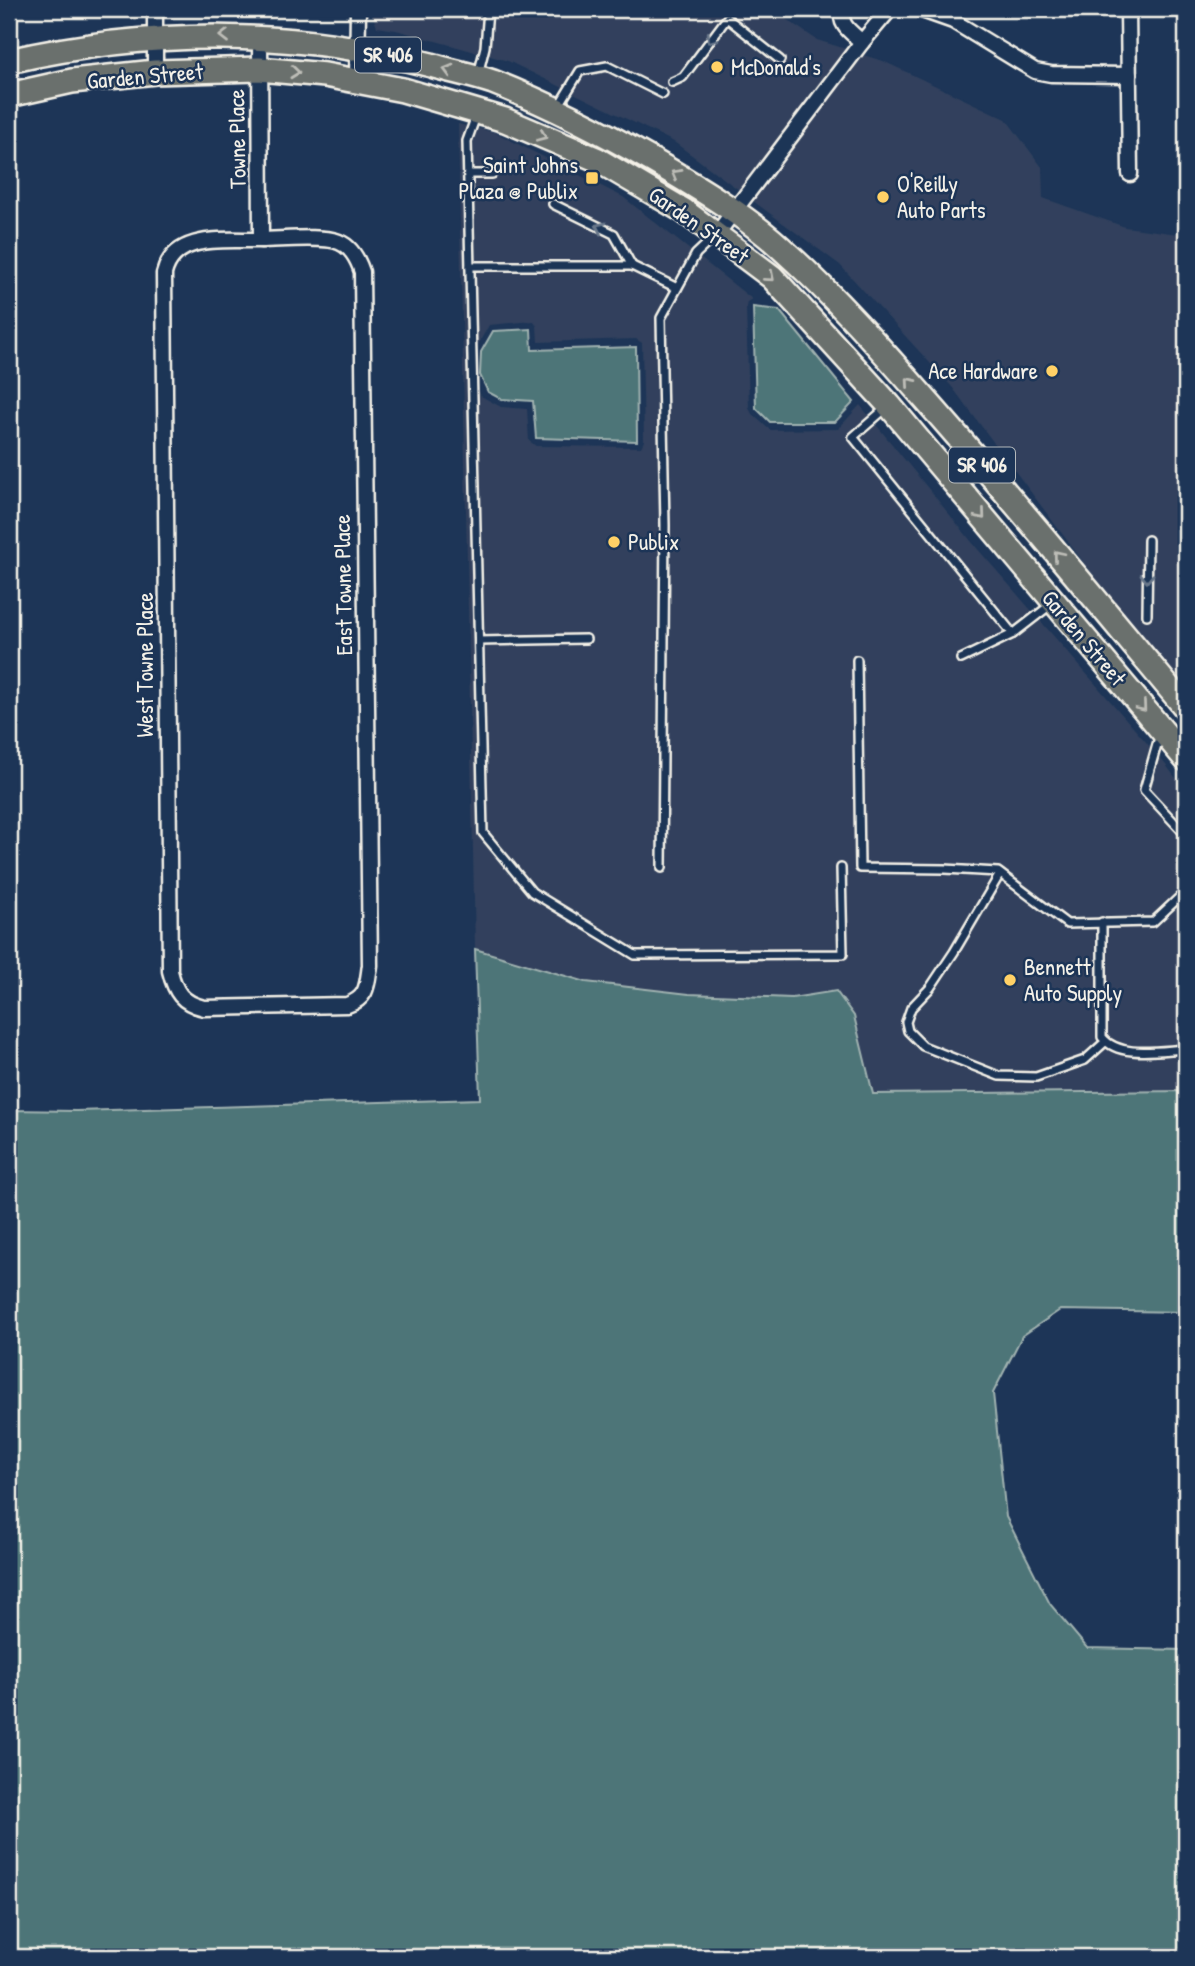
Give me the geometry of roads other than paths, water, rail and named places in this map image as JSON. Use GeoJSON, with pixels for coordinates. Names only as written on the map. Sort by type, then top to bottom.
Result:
{"type":"FeatureCollection","features":[{"type":"Feature","properties":{"kind":"main road","name":"Garden Street"},"geometry":{"type":"LineString","coordinates":[[9,61],[69,47],[156,40],[222,36],[312,41],[400,57],[478,78],[601,130],[700,188],[778,245],[854,319],[969,449],[1186,708]]}},
{"type":"Feature","properties":{"kind":"main road","name":"Garden Street"},"geometry":{"type":"LineString","coordinates":[[9,95],[72,81],[155,72],[259,69],[325,75],[403,90],[505,120],[596,159],[684,211],[772,277],[889,405],[1186,759]]}},
{"type":"Feature","properties":{"kind":"main road"},"geometry":{"type":"LineString","coordinates":[[1004,542],[1047,579],[1063,585],[1081,582]]}},
{"type":"Feature","properties":{"kind":"main road"},"geometry":{"type":"LineString","coordinates":[[1054,602],[1068,603],[1091,613],[1133,645]]}},
{"type":"Feature","properties":{"kind":"street"},"geometry":{"type":"LineString","coordinates":[[155,9],[155,72]]}},
{"type":"Feature","properties":{"kind":"street"},"geometry":{"type":"LineString","coordinates":[[357,81],[358,9]]}},
{"type":"Feature","properties":{"kind":"street"},"geometry":{"type":"LineString","coordinates":[[843,9],[841,16],[845,27],[862,42]]}},
{"type":"Feature","properties":{"kind":"street"},"geometry":{"type":"LineString","coordinates":[[716,235],[890,9]]}},
{"type":"Feature","properties":{"kind":"street"},"geometry":{"type":"LineString","coordinates":[[919,9],[954,21],[1035,71],[1051,74],[1129,75]]}},
{"type":"Feature","properties":{"kind":"street"},"geometry":{"type":"LineString","coordinates":[[1128,9],[1130,174]]}},
{"type":"Feature","properties":{"kind":"street","name":"Towne Place"},"geometry":{"type":"LineString","coordinates":[[260,37],[261,240]]}},
{"type":"Feature","properties":{"kind":"street","name":"West Towne Place"},"geometry":{"type":"LineString","coordinates":[[261,240],[184,246],[167,264],[164,274],[170,971],[173,986],[179,996],[190,1004],[204,1008],[346,1005]]}},
{"type":"Feature","properties":{"kind":"street","name":"East Towne Place"},"geometry":{"type":"LineString","coordinates":[[261,240],[339,242],[349,248],[358,260],[362,272],[370,965],[367,987],[358,1001],[346,1005]]}},
{"type":"Feature","properties":{"kind":"lane"},"geometry":{"type":"LineString","coordinates":[[478,78],[485,47],[488,10]]}},
{"type":"Feature","properties":{"kind":"lane"},"geometry":{"type":"LineString","coordinates":[[672,82],[682,77],[727,18],[779,60]]}},
{"type":"Feature","properties":{"kind":"lane"},"geometry":{"type":"LineString","coordinates":[[556,110],[580,71],[607,66],[663,94]]}},
{"type":"Feature","properties":{"kind":"lane"},"geometry":{"type":"LineString","coordinates":[[478,112],[467,141],[483,834],[532,892],[635,956],[843,954],[841,868]]}},
{"type":"Feature","properties":{"kind":"lane"},"geometry":{"type":"LineString","coordinates":[[468,174],[492,174]]}},
{"type":"Feature","properties":{"kind":"lane"},"geometry":{"type":"LineString","coordinates":[[553,204],[614,234],[632,266]]}},
{"type":"Feature","properties":{"kind":"lane"},"geometry":{"type":"LineString","coordinates":[[662,868],[665,524],[661,318],[696,254],[716,235]]}},
{"type":"Feature","properties":{"kind":"lane"},"geometry":{"type":"LineString","coordinates":[[470,266],[632,266],[677,288]]}},
{"type":"Feature","properties":{"kind":"lane"},"geometry":{"type":"LineString","coordinates":[[889,405],[853,437],[1013,634]]}},
{"type":"Feature","properties":{"kind":"lane"},"geometry":{"type":"LineString","coordinates":[[1147,615],[1148,540]]}},
{"type":"Feature","properties":{"kind":"lane"},"geometry":{"type":"LineString","coordinates":[[961,659],[1013,634],[1054,602]]}},
{"type":"Feature","properties":{"kind":"lane"},"geometry":{"type":"LineString","coordinates":[[479,641],[586,639]]}},
{"type":"Feature","properties":{"kind":"lane"},"geometry":{"type":"LineString","coordinates":[[857,660],[860,868],[998,872],[1067,924],[1153,922],[1186,891]]}},
{"type":"Feature","properties":{"kind":"lane"},"geometry":{"type":"LineString","coordinates":[[1161,730],[1144,790],[1186,835]]}},
{"type":"Feature","properties":{"kind":"lane"},"geometry":{"type":"LineString","coordinates":[[1000,874],[954,952],[930,988],[911,1008],[906,1022],[908,1031],[923,1046],[999,1076],[1036,1077],[1085,1060],[1105,1042]]}},
{"type":"Feature","properties":{"kind":"lane"},"geometry":{"type":"LineString","coordinates":[[1102,922],[1102,1037],[1105,1042],[1108,1046],[1132,1051],[1186,1049]]}},
{"type":"Feature","properties":{"kind":"place","name":"McDonald's"},"geometry":{"type":"Point","coordinates":[717,67]}},
{"type":"Feature","properties":{"kind":"place","name":"Saint Johns Plaza @ Publix"},"geometry":{"type":"Point","coordinates":[592,178]}},
{"type":"Feature","properties":{"kind":"place","name":"O'Reilly Auto Parts"},"geometry":{"type":"Point","coordinates":[883,197]}},
{"type":"Feature","properties":{"kind":"place","name":"Ace Hardware"},"geometry":{"type":"Point","coordinates":[1052,371]}},
{"type":"Feature","properties":{"kind":"place","name":"Publix"},"geometry":{"type":"Point","coordinates":[614,542]}},
{"type":"Feature","properties":{"kind":"place","name":"Bennett Auto Supply"},"geometry":{"type":"Point","coordinates":[1010,980]}}]}
